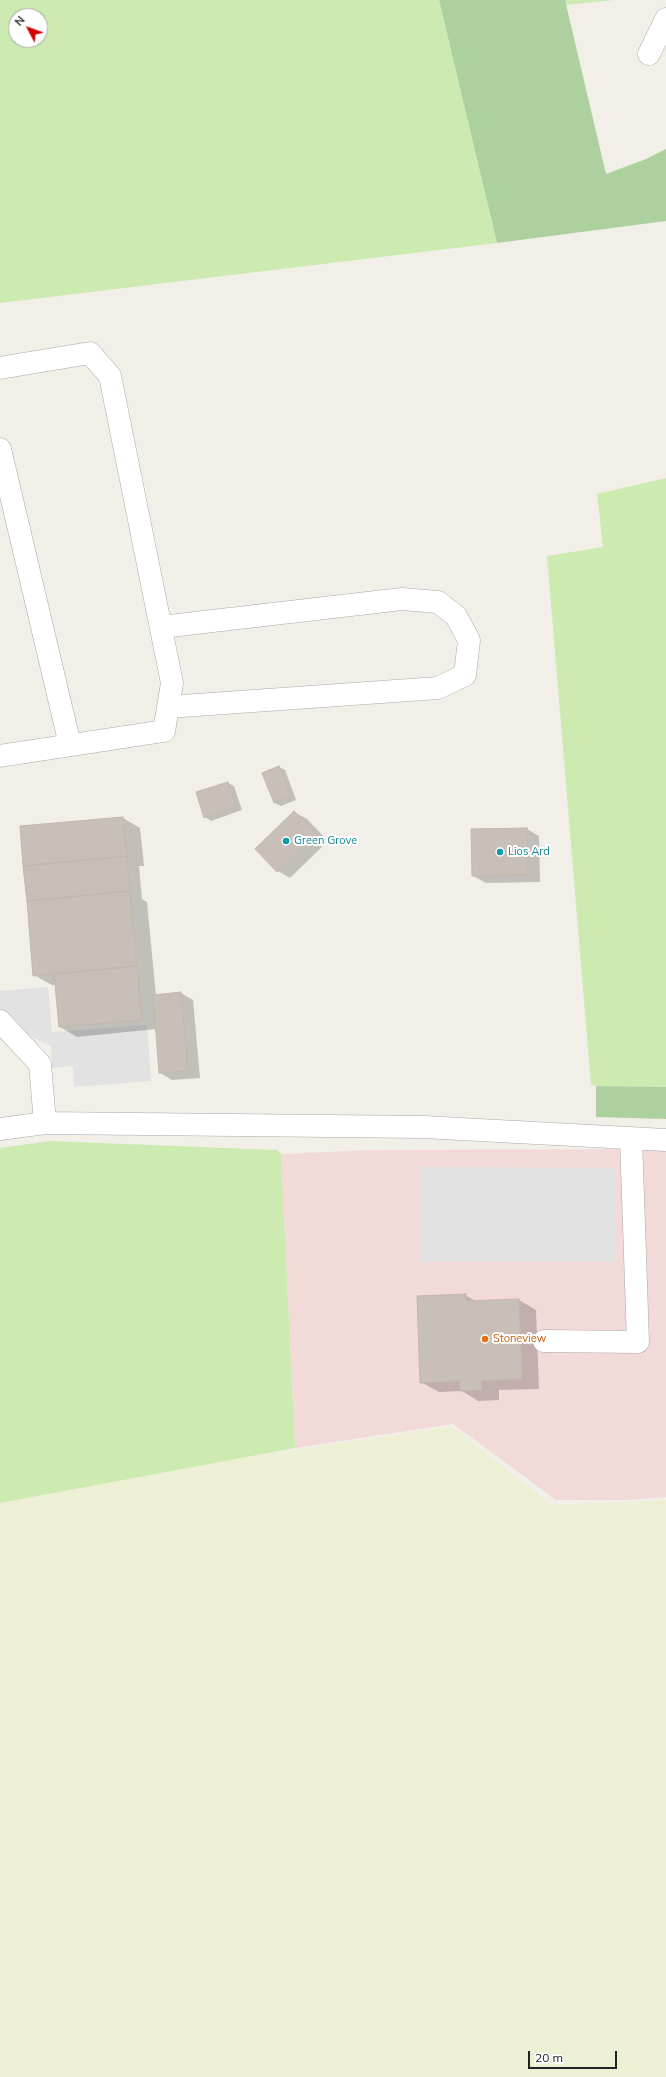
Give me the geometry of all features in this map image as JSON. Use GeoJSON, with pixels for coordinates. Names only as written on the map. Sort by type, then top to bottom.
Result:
{"type":"FeatureCollection","features":[{"type":"Feature","properties":{"kind":"street"},"geometry":{"type":"LineString","coordinates":[[648,54],[666,19]]}},
{"type":"Feature","properties":{"kind":"street"},"geometry":{"type":"LineString","coordinates":[[0,368],[90,353],[110,376],[172,683],[164,731],[0,756]]}},
{"type":"Feature","properties":{"kind":"street"},"geometry":{"type":"LineString","coordinates":[[0,449],[70,745]]}},
{"type":"Feature","properties":{"kind":"street"},"geometry":{"type":"LineString","coordinates":[[161,627],[402,599],[438,602],[456,616],[469,640],[465,675],[438,688],[168,707]]}},
{"type":"Feature","properties":{"kind":"street"},"geometry":{"type":"LineString","coordinates":[[0,1021],[40,1064],[45,1123]]}},
{"type":"Feature","properties":{"kind":"street"},"geometry":{"type":"LineString","coordinates":[[0,1129],[45,1123],[423,1127],[666,1140]]}},
{"type":"Feature","properties":{"kind":"street"},"geometry":{"type":"LineString","coordinates":[[544,1341],[638,1342],[631,1138]]}},
{"type":"Feature","properties":{"kind":"shaded area"},"geometry":{"type":"Polygon","coordinates":[[[48,987],[52,1032],[147,1025],[151,1081],[74,1087],[73,1066],[52,1068],[51,1046],[0,1022],[0,991],[48,987]]]}},
{"type":"Feature","properties":{"kind":"shaded area"},"geometry":{"type":"Polygon","coordinates":[[[666,1149],[666,1497],[627,1500],[556,1500],[453,1424],[295,1448],[281,1154],[372,1150],[666,1149]]]}},
{"type":"Feature","properties":{"kind":"shaded area"},"geometry":{"type":"Polygon","coordinates":[[[420,1167],[616,1168],[616,1262],[419,1262],[420,1167]]]}},
{"type":"Feature","properties":{"kind":"green space"},"geometry":{"type":"Polygon","coordinates":[[[0,0],[439,0],[497,243],[0,303],[0,0]]]}},
{"type":"Feature","properties":{"kind":"green space"},"geometry":{"type":"Polygon","coordinates":[[[439,0],[565,0],[606,174],[646,159],[666,149],[666,221],[497,243],[439,0]]]}},
{"type":"Feature","properties":{"kind":"green space"},"geometry":{"type":"Polygon","coordinates":[[[565,0],[614,0],[566,5],[565,0]]]}},
{"type":"Feature","properties":{"kind":"green space"},"geometry":{"type":"Polygon","coordinates":[[[666,478],[666,1087],[596,1086],[591,1085],[547,556],[603,547],[597,494],[666,478]]]}},
{"type":"Feature","properties":{"kind":"green space"},"geometry":{"type":"Polygon","coordinates":[[[596,1086],[666,1087],[666,1119],[596,1117],[596,1086]]]}},
{"type":"Feature","properties":{"kind":"green space"},"geometry":{"type":"Polygon","coordinates":[[[50,1141],[277,1150],[281,1154],[295,1448],[0,1503],[0,1148],[50,1141]]]}},
{"type":"Feature","properties":{"kind":"green space"},"geometry":{"type":"Polygon","coordinates":[[[452,1426],[551,1505],[666,1500],[666,2077],[0,2077],[0,1501],[134,1474],[452,1426]]]}},
{"type":"Feature","properties":{"kind":"building"},"geometry":{"type":"Polygon","coordinates":[[[279,766],[291,797],[274,803],[262,773],[279,766]]]}},
{"type":"Feature","properties":{"kind":"building"},"geometry":{"type":"Polygon","coordinates":[[[228,782],[236,807],[204,818],[196,792],[228,782]]]}},
{"type":"Feature","properties":{"kind":"building","name":"Green Grove"},"geometry":{"type":"Polygon","coordinates":[[[294,811],[317,834],[277,872],[255,849],[294,811]]]}},
{"type":"Feature","properties":{"kind":"building"},"geometry":{"type":"Polygon","coordinates":[[[123,817],[127,856],[23,866],[20,826],[123,817]]]}},
{"type":"Feature","properties":{"kind":"building","name":"Lios Ard"},"geometry":{"type":"Polygon","coordinates":[[[527,828],[528,875],[472,876],[471,829],[527,828]]]}},
{"type":"Feature","properties":{"kind":"building"},"geometry":{"type":"Polygon","coordinates":[[[127,856],[130,891],[27,901],[23,866],[127,856]]]}},
{"type":"Feature","properties":{"kind":"building"},"geometry":{"type":"Polygon","coordinates":[[[130,891],[137,966],[33,976],[27,901],[130,891]]]}},
{"type":"Feature","properties":{"kind":"building"},"geometry":{"type":"Polygon","coordinates":[[[137,966],[142,1020],[59,1027],[54,974],[137,966]]]}},
{"type":"Feature","properties":{"kind":"building"},"geometry":{"type":"Polygon","coordinates":[[[181,992],[188,1071],[159,1073],[153,995],[181,992]]]}},
{"type":"Feature","properties":{"kind":"building"},"geometry":{"type":"Polygon","coordinates":[[[466,1294],[466,1301],[519,1299],[522,1379],[481,1381],[482,1390],[460,1391],[459,1381],[420,1383],[417,1296],[466,1294]]]}},
{"type":"Feature","properties":{"kind":"place","name":"Green Grove"},"geometry":{"type":"Point","coordinates":[286,841]}},
{"type":"Feature","properties":{"kind":"place","name":"Lios Ard"},"geometry":{"type":"Point","coordinates":[500,852]}},
{"type":"Feature","properties":{"kind":"place","name":"Stoneview"},"geometry":{"type":"Point","coordinates":[485,1339]}}]}
